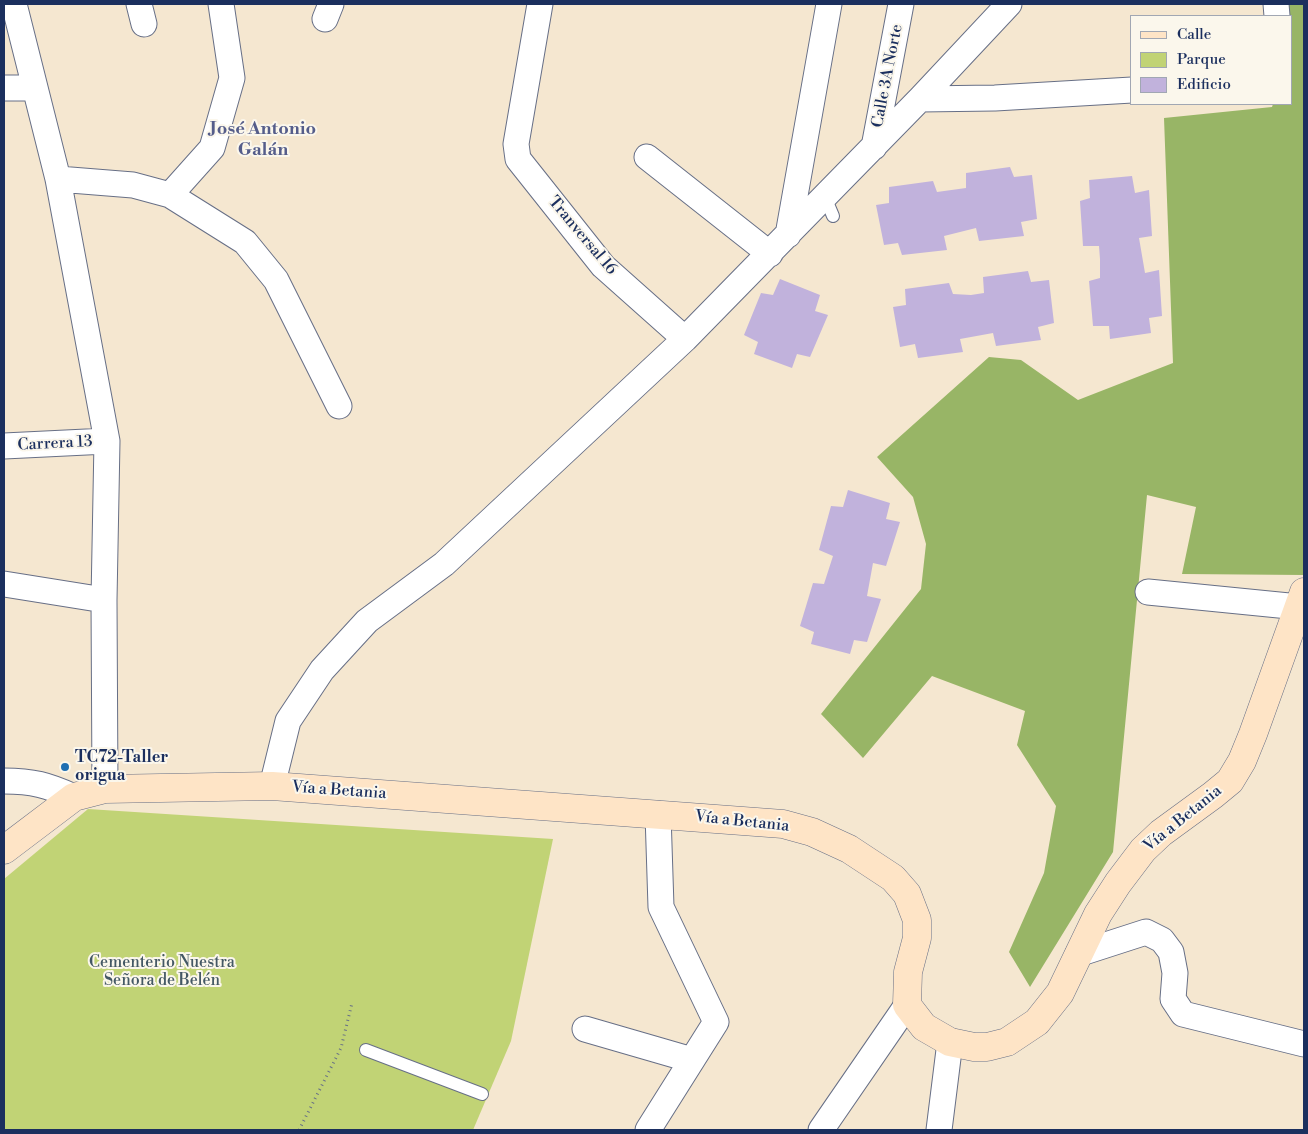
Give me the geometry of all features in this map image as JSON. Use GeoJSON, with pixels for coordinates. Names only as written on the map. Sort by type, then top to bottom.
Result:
{"type":"FeatureCollection","features":[{"type":"Feature","properties":{"kind":"street"},"geometry":{"type":"LineString","coordinates":[[14,4],[58,179],[106,441],[104,600],[105,789]]}},
{"type":"Feature","properties":{"kind":"street"},"geometry":{"type":"LineString","coordinates":[[170,195],[212,148],[232,78],[221,4]]}},
{"type":"Feature","properties":{"kind":"street","name":"Tranversal 16"},"geometry":{"type":"LineString","coordinates":[[540,4],[516,144],[518,159],[603,266],[686,339]]}},
{"type":"Feature","properties":{"kind":"street"},"geometry":{"type":"LineString","coordinates":[[788,235],[828,4]]}},
{"type":"Feature","properties":{"kind":"street","name":"Calle 3A Norte"},"geometry":{"type":"LineString","coordinates":[[874,147],[901,4]]}},
{"type":"Feature","properties":{"kind":"street"},"geometry":{"type":"LineString","coordinates":[[272,786],[288,722],[322,670],[367,621],[444,564],[686,339],[788,235],[829,206],[874,147],[1009,4]]}},
{"type":"Feature","properties":{"kind":"street"},"geometry":{"type":"LineString","coordinates":[[4,88],[35,88]]}},
{"type":"Feature","properties":{"kind":"street"},"geometry":{"type":"LineString","coordinates":[[920,99],[996,98],[1130,90]]}},
{"type":"Feature","properties":{"kind":"street"},"geometry":{"type":"LineString","coordinates":[[646,157],[770,254]]}},
{"type":"Feature","properties":{"kind":"street"},"geometry":{"type":"LineString","coordinates":[[58,179],[133,185],[170,195],[245,242],[276,280],[339,406]]}},
{"type":"Feature","properties":{"kind":"street","name":"Carrera 13"},"geometry":{"type":"LineString","coordinates":[[4,446],[106,441]]}},
{"type":"Feature","properties":{"kind":"street"},"geometry":{"type":"LineString","coordinates":[[4,590],[104,600]]}},
{"type":"Feature","properties":{"kind":"street"},"geometry":{"type":"LineString","coordinates":[[1148,592],[1302,601]]}},
{"type":"Feature","properties":{"kind":"street","name":"Vía a Betania"},"geometry":{"type":"LineString","coordinates":[[4,850],[74,797],[105,789],[272,786],[783,824],[812,832],[849,849],[893,878],[907,894],[917,920],[917,938],[908,972],[908,1005],[924,1027],[950,1042],[974,1047],[987,1047],[1007,1042],[1037,1022],[1060,993],[1078,954],[1108,898],[1143,850],[1161,833],[1230,781],[1242,761],[1253,734],[1302,601]]}},
{"type":"Feature","properties":{"kind":"street"},"geometry":{"type":"LineString","coordinates":[[4,781],[26,781],[49,786],[74,797]]}},
{"type":"Feature","properties":{"kind":"street"},"geometry":{"type":"LineString","coordinates":[[648,1130],[716,1022],[661,907],[658,814]]}},
{"type":"Feature","properties":{"kind":"street"},"geometry":{"type":"LineString","coordinates":[[1078,954],[1146,932],[1162,940],[1171,952],[1175,973],[1173,999],[1183,1014],[1304,1044]]}},
{"type":"Feature","properties":{"kind":"street"},"geometry":{"type":"LineString","coordinates":[[821,1130],[908,1005]]}},
{"type":"Feature","properties":{"kind":"street"},"geometry":{"type":"LineString","coordinates":[[585,1028],[692,1060]]}},
{"type":"Feature","properties":{"kind":"street"},"geometry":{"type":"LineString","coordinates":[[939,1130],[950,1042]]}},
{"type":"Feature","properties":{"kind":"lane"},"geometry":{"type":"LineString","coordinates":[[366,1050],[482,1094]]}},
{"type":"Feature","properties":{"kind":"path"},"geometry":{"type":"LineString","coordinates":[[299,1130],[341,1048],[352,1003]]}},
{"type":"Feature","properties":{"kind":"green space"},"geometry":{"type":"Polygon","coordinates":[[[1277,4],[1304,4],[1304,575],[1182,574],[1196,507],[1147,495],[1113,852],[1030,987],[1009,952],[1044,873],[1056,806],[1017,745],[1025,711],[932,676],[863,758],[821,714],[921,589],[926,544],[913,497],[877,457],[989,357],[1021,360],[1078,400],[1173,363],[1164,118],[1272,107],[1273,105],[1293,105],[1293,15],[1277,15],[1277,4]]]}},
{"type":"Feature","properties":{"kind":"green space","name":"Cementerio Nuestra Señora de Belén"},"geometry":{"type":"Polygon","coordinates":[[[88,809],[553,839],[511,1041],[473,1130],[4,1130],[4,879],[88,809]]]}},
{"type":"Feature","properties":{"kind":"building"},"geometry":{"type":"Polygon","coordinates":[[[1010,167],[1014,177],[1032,175],[1037,219],[1021,222],[1024,236],[979,241],[976,228],[944,236],[947,250],[902,255],[898,243],[884,245],[876,205],[889,203],[889,187],[933,181],[937,192],[966,188],[966,173],[1010,167]]]}},
{"type":"Feature","properties":{"kind":"building"},"geometry":{"type":"Polygon","coordinates":[[[1132,176],[1135,193],[1149,190],[1152,236],[1139,238],[1145,273],[1159,270],[1162,316],[1149,318],[1151,333],[1110,339],[1109,326],[1093,326],[1089,281],[1100,278],[1099,246],[1083,246],[1080,201],[1090,198],[1089,180],[1132,176]]]}},
{"type":"Feature","properties":{"kind":"building"},"geometry":{"type":"Polygon","coordinates":[[[1028,271],[1031,282],[1049,280],[1054,323],[1038,327],[1041,340],[996,346],[993,333],[960,339],[963,352],[918,358],[915,344],[900,347],[893,307],[906,305],[905,289],[949,283],[953,294],[971,295],[984,293],[983,277],[1028,271]]]}},
{"type":"Feature","properties":{"kind":"building"},"geometry":{"type":"Polygon","coordinates":[[[780,279],[820,295],[815,311],[828,315],[810,357],[797,354],[792,368],[754,354],[758,342],[744,335],[761,293],[773,295],[780,279]]]}},
{"type":"Feature","properties":{"kind":"building"},"geometry":{"type":"Polygon","coordinates":[[[848,490],[890,503],[886,519],[900,522],[886,566],[873,563],[867,596],[881,599],[867,642],[854,640],[850,654],[811,644],[814,632],[800,626],[813,583],[824,584],[833,556],[819,550],[831,506],[843,507],[848,490]]]}},
{"type":"Feature","properties":{"kind":"place","name":"TC72-Taller origua"},"geometry":{"type":"Point","coordinates":[65,767]}},
{"type":"Feature","properties":{"kind":"district","name":"José Antonio Galán"},"geometry":{"type":"Point","coordinates":[263,140]}}]}
